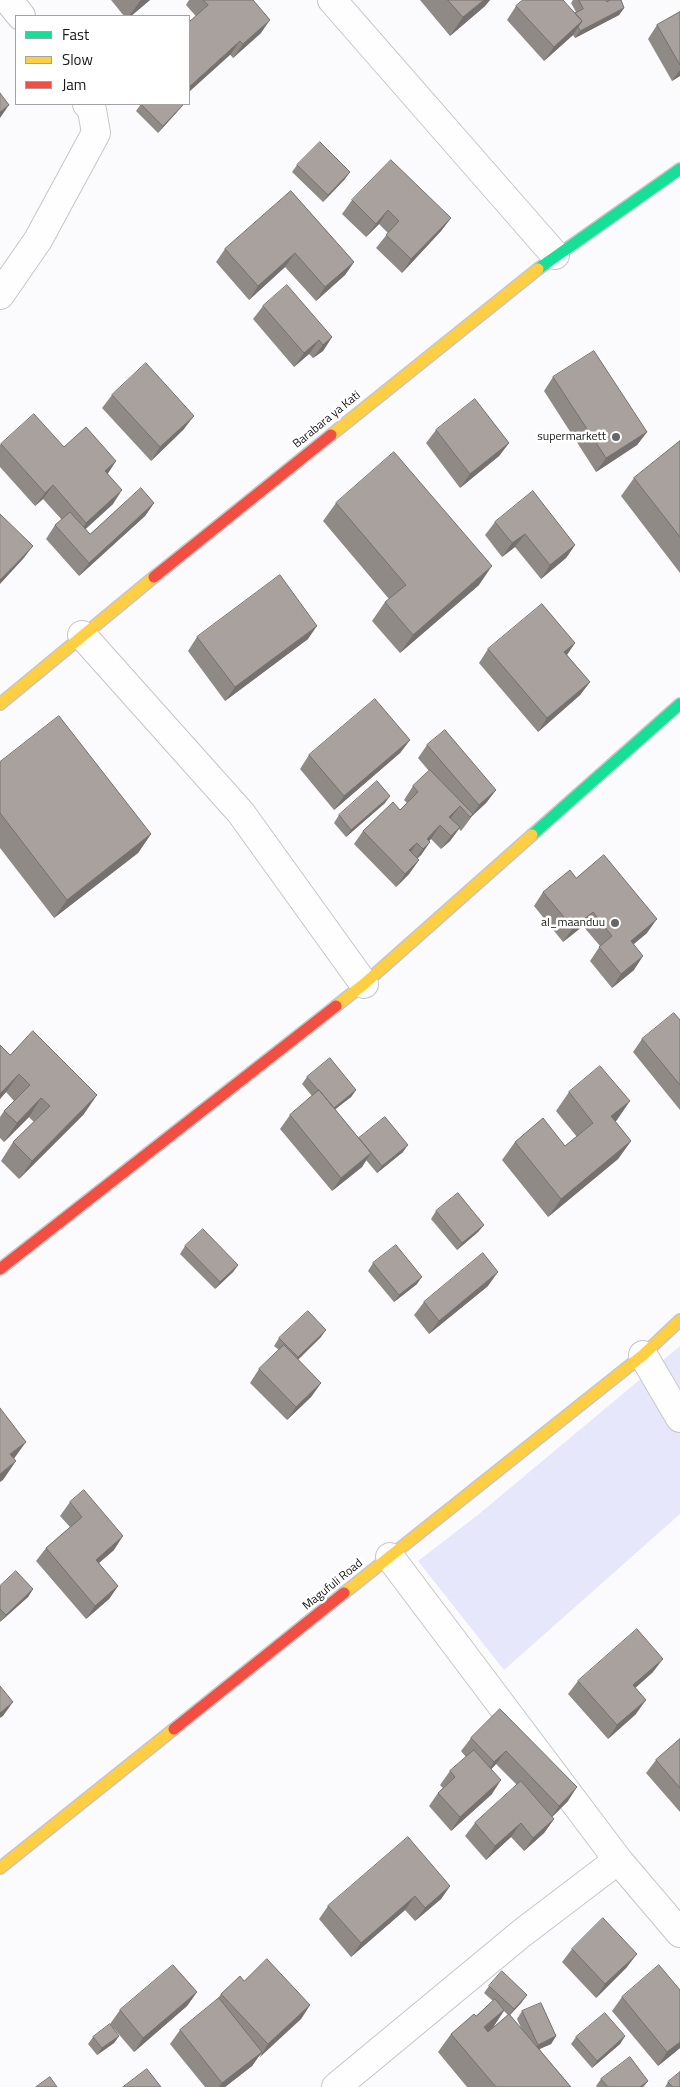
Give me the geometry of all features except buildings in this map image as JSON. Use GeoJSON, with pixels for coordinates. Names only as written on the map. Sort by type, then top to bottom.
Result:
{"type":"FeatureCollection","features":[{"type":"Feature","properties":{"kind":"street"},"geometry":{"type":"LineString","coordinates":[[8,0],[20,15]]}},
{"type":"Feature","properties":{"kind":"street"},"geometry":{"type":"LineString","coordinates":[[332,0],[555,255]]}},
{"type":"Feature","properties":{"kind":"street"},"geometry":{"type":"LineString","coordinates":[[0,295],[38,240],[96,133],[92,110],[88,105]]}},
{"type":"Feature","properties":{"kind":"street","name":"Barabara ya Kati"},"geometry":{"type":"LineString","coordinates":[[0,704],[82,635],[555,255],[680,169]]}},
{"type":"Feature","properties":{"kind":"street"},"geometry":{"type":"LineString","coordinates":[[82,635],[241,813],[364,984]]}},
{"type":"Feature","properties":{"kind":"street"},"geometry":{"type":"LineString","coordinates":[[0,1269],[364,984],[680,704]]}},
{"type":"Feature","properties":{"kind":"street","name":"Magufuli Road"},"geometry":{"type":"LineString","coordinates":[[0,1868],[643,1355],[680,1320]]}},
{"type":"Feature","properties":{"kind":"street"},"geometry":{"type":"LineString","coordinates":[[643,1355],[680,1418]]}},
{"type":"Feature","properties":{"kind":"street"},"geometry":{"type":"LineString","coordinates":[[390,1557],[618,1860],[680,1933]]}},
{"type":"Feature","properties":{"kind":"street"},"geometry":{"type":"LineString","coordinates":[[336,2087],[522,1933],[618,1860]]}},
{"type":"Feature","properties":{"kind":"shaded area"},"geometry":{"type":"Polygon","coordinates":[[[680,1346],[680,1514],[504,1670],[418,1561],[479,1514],[680,1346]]]}},
{"type":"Feature","properties":{"kind":"traffic: fast"},"geometry":{"type":"LineString","coordinates":[[538,269],[680,169]]}},
{"type":"Feature","properties":{"kind":"traffic: fast"},"geometry":{"type":"LineString","coordinates":[[532,835],[680,704]]}},
{"type":"Feature","properties":{"kind":"traffic: slow"},"geometry":{"type":"LineString","coordinates":[[331,435],[538,269]]}},
{"type":"Feature","properties":{"kind":"traffic: slow"},"geometry":{"type":"LineString","coordinates":[[0,704],[154,577]]}},
{"type":"Feature","properties":{"kind":"traffic: slow"},"geometry":{"type":"LineString","coordinates":[[336,1006],[364,984],[532,835]]}},
{"type":"Feature","properties":{"kind":"traffic: slow"},"geometry":{"type":"LineString","coordinates":[[344,1593],[643,1355],[680,1320]]}},
{"type":"Feature","properties":{"kind":"traffic: slow"},"geometry":{"type":"LineString","coordinates":[[0,1868],[174,1729]]}},
{"type":"Feature","properties":{"kind":"traffic: jam"},"geometry":{"type":"LineString","coordinates":[[154,577],[331,435]]}},
{"type":"Feature","properties":{"kind":"traffic: jam"},"geometry":{"type":"LineString","coordinates":[[0,1269],[336,1006]]}},
{"type":"Feature","properties":{"kind":"traffic: jam"},"geometry":{"type":"LineString","coordinates":[[174,1729],[344,1593]]}},
{"type":"Feature","properties":{"kind":"place","name":"supermarkett"},"geometry":{"type":"Point","coordinates":[616,437]}},
{"type":"Feature","properties":{"kind":"place","name":"al_maanduu"},"geometry":{"type":"Point","coordinates":[615,923]}}]}
